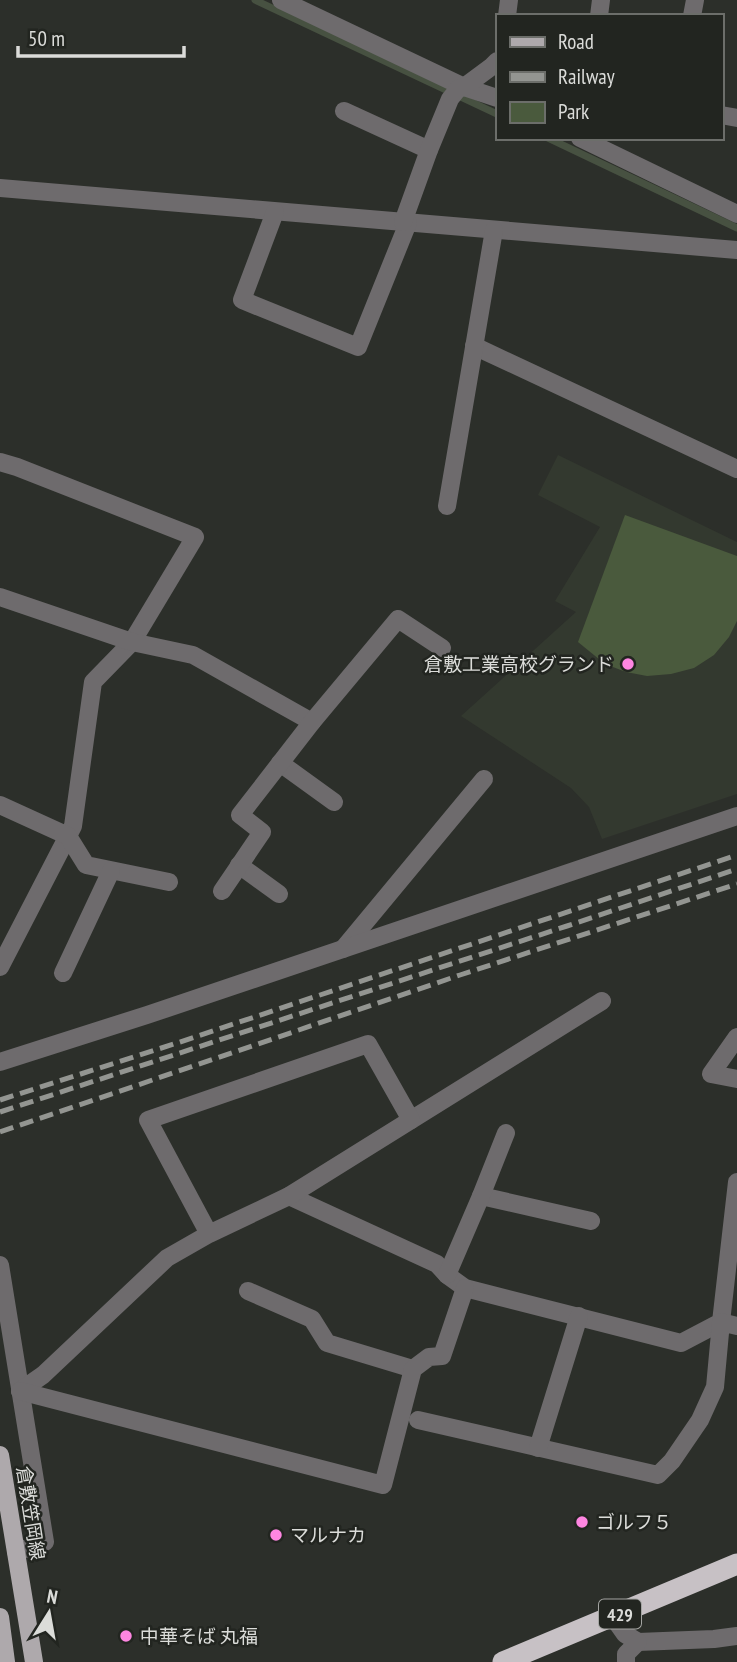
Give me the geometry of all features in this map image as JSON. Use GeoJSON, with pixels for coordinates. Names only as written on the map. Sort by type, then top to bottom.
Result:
{"type":"FeatureCollection","features":[{"type":"Feature","properties":{"kind":"highway","name":"429"},"geometry":{"type":"LineString","coordinates":[[503,1662],[737,1564]]}},
{"type":"Feature","properties":{"kind":"main road","name":"倉敷笠岡線"},"geometry":{"type":"LineString","coordinates":[[0,1455],[34,1662]]}},
{"type":"Feature","properties":{"kind":"main road"},"geometry":{"type":"LineString","coordinates":[[0,1617],[6,1662]]}},
{"type":"Feature","properties":{"kind":"street"},"geometry":{"type":"LineString","coordinates":[[281,0],[457,92],[496,98]]}},
{"type":"Feature","properties":{"kind":"street"},"geometry":{"type":"LineString","coordinates":[[275,212],[242,300],[358,347],[429,150],[457,92],[496,62]]}},
{"type":"Feature","properties":{"kind":"street"},"geometry":{"type":"LineString","coordinates":[[344,111],[429,150]]}},
{"type":"Feature","properties":{"kind":"street"},"geometry":{"type":"LineString","coordinates":[[584,140],[737,214]]}},
{"type":"Feature","properties":{"kind":"street"},"geometry":{"type":"LineString","coordinates":[[0,188],[737,250]]}},
{"type":"Feature","properties":{"kind":"street"},"geometry":{"type":"LineString","coordinates":[[447,506],[494,230]]}},
{"type":"Feature","properties":{"kind":"street"},"geometry":{"type":"LineString","coordinates":[[474,346],[737,468]]}},
{"type":"Feature","properties":{"kind":"street"},"geometry":{"type":"LineString","coordinates":[[0,462],[195,537],[132,642],[93,682],[73,827],[0,967]]}},
{"type":"Feature","properties":{"kind":"street"},"geometry":{"type":"LineString","coordinates":[[0,597],[132,642],[193,655],[312,722]]}},
{"type":"Feature","properties":{"kind":"street"},"geometry":{"type":"LineString","coordinates":[[222,891],[262,832],[240,815],[312,722],[398,619],[442,648]]}},
{"type":"Feature","properties":{"kind":"street"},"geometry":{"type":"LineString","coordinates":[[281,763],[334,802]]}},
{"type":"Feature","properties":{"kind":"street"},"geometry":{"type":"LineString","coordinates":[[343,949],[484,779]]}},
{"type":"Feature","properties":{"kind":"street"},"geometry":{"type":"LineString","coordinates":[[0,805],[68,836],[86,865],[169,882]]}},
{"type":"Feature","properties":{"kind":"street"},"geometry":{"type":"LineString","coordinates":[[0,1062],[737,816]]}},
{"type":"Feature","properties":{"kind":"street"},"geometry":{"type":"LineString","coordinates":[[239,865],[279,894]]}},
{"type":"Feature","properties":{"kind":"street"},"geometry":{"type":"LineString","coordinates":[[62,973],[111,871]]}},
{"type":"Feature","properties":{"kind":"street"},"geometry":{"type":"LineString","coordinates":[[20,1391],[43,1375],[167,1258],[209,1234],[289,1196],[602,1001]]}},
{"type":"Feature","properties":{"kind":"street"},"geometry":{"type":"LineString","coordinates":[[737,1037],[711,1074],[737,1079]]}},
{"type":"Feature","properties":{"kind":"street"},"geometry":{"type":"LineString","coordinates":[[209,1234],[148,1120],[368,1044],[411,1120]]}},
{"type":"Feature","properties":{"kind":"street"},"geometry":{"type":"LineString","coordinates":[[447,1275],[506,1133]]}},
{"type":"Feature","properties":{"kind":"street"},"geometry":{"type":"LineString","coordinates":[[418,1420],[658,1475],[672,1461],[700,1420],[715,1387],[729,1324],[737,1182]]}},
{"type":"Feature","properties":{"kind":"street"},"geometry":{"type":"LineString","coordinates":[[289,1196],[437,1264],[465,1289],[681,1343],[729,1324]]}},
{"type":"Feature","properties":{"kind":"street"},"geometry":{"type":"LineString","coordinates":[[481,1196],[591,1221]]}},
{"type":"Feature","properties":{"kind":"street"},"geometry":{"type":"LineString","coordinates":[[0,1265],[45,1542],[16,1552]]}},
{"type":"Feature","properties":{"kind":"street"},"geometry":{"type":"LineString","coordinates":[[20,1391],[383,1485],[413,1369],[429,1357],[442,1356],[465,1289]]}},
{"type":"Feature","properties":{"kind":"street"},"geometry":{"type":"LineString","coordinates":[[248,1291],[312,1319],[327,1343],[413,1369]]}},
{"type":"Feature","properties":{"kind":"street"},"geometry":{"type":"LineString","coordinates":[[538,1448],[579,1316]]}},
{"type":"Feature","properties":{"kind":"street"},"geometry":{"type":"LineString","coordinates":[[613,1617],[625,1634],[638,1642],[737,1636]]}},
{"type":"Feature","properties":{"kind":"street"},"geometry":{"type":"LineString","coordinates":[[626,1662],[626,1654],[638,1642]]}},
{"type":"Feature","properties":{"kind":"shaded area","name":"倉敷工業高校グランド"},"geometry":{"type":"Polygon","coordinates":[[[558,455],[737,542],[737,794],[602,839],[589,807],[571,788],[461,716],[576,612],[555,601],[600,527],[538,495],[558,455]]]}},
{"type":"Feature","properties":{"kind":"green space"},"geometry":{"type":"Polygon","coordinates":[[[625,515],[737,556],[737,621],[729,637],[714,655],[694,668],[647,676],[626,672],[605,664],[578,642],[625,515]]]}},
{"type":"Feature","properties":{"kind":"waterway"},"geometry":{"type":"LineString","coordinates":[[255,0],[496,114]]}},
{"type":"Feature","properties":{"kind":"waterway"},"geometry":{"type":"LineString","coordinates":[[552,140],[737,228]]}},
{"type":"Feature","properties":{"kind":"railway"},"geometry":{"type":"LineString","coordinates":[[0,1100],[737,855]]}},
{"type":"Feature","properties":{"kind":"railway"},"geometry":{"type":"LineString","coordinates":[[0,1112],[737,869]]}},
{"type":"Feature","properties":{"kind":"railway"},"geometry":{"type":"LineString","coordinates":[[0,1132],[737,884]]}},
{"type":"Feature","properties":{"kind":"place","name":"倉敷工業高校グランド"},"geometry":{"type":"Point","coordinates":[628,664]}},
{"type":"Feature","properties":{"kind":"place","name":"ゴルフ５"},"geometry":{"type":"Point","coordinates":[582,1522]}},
{"type":"Feature","properties":{"kind":"place","name":"マルナカ"},"geometry":{"type":"Point","coordinates":[276,1535]}},
{"type":"Feature","properties":{"kind":"place","name":"中華そば 丸福"},"geometry":{"type":"Point","coordinates":[126,1636]}}]}
